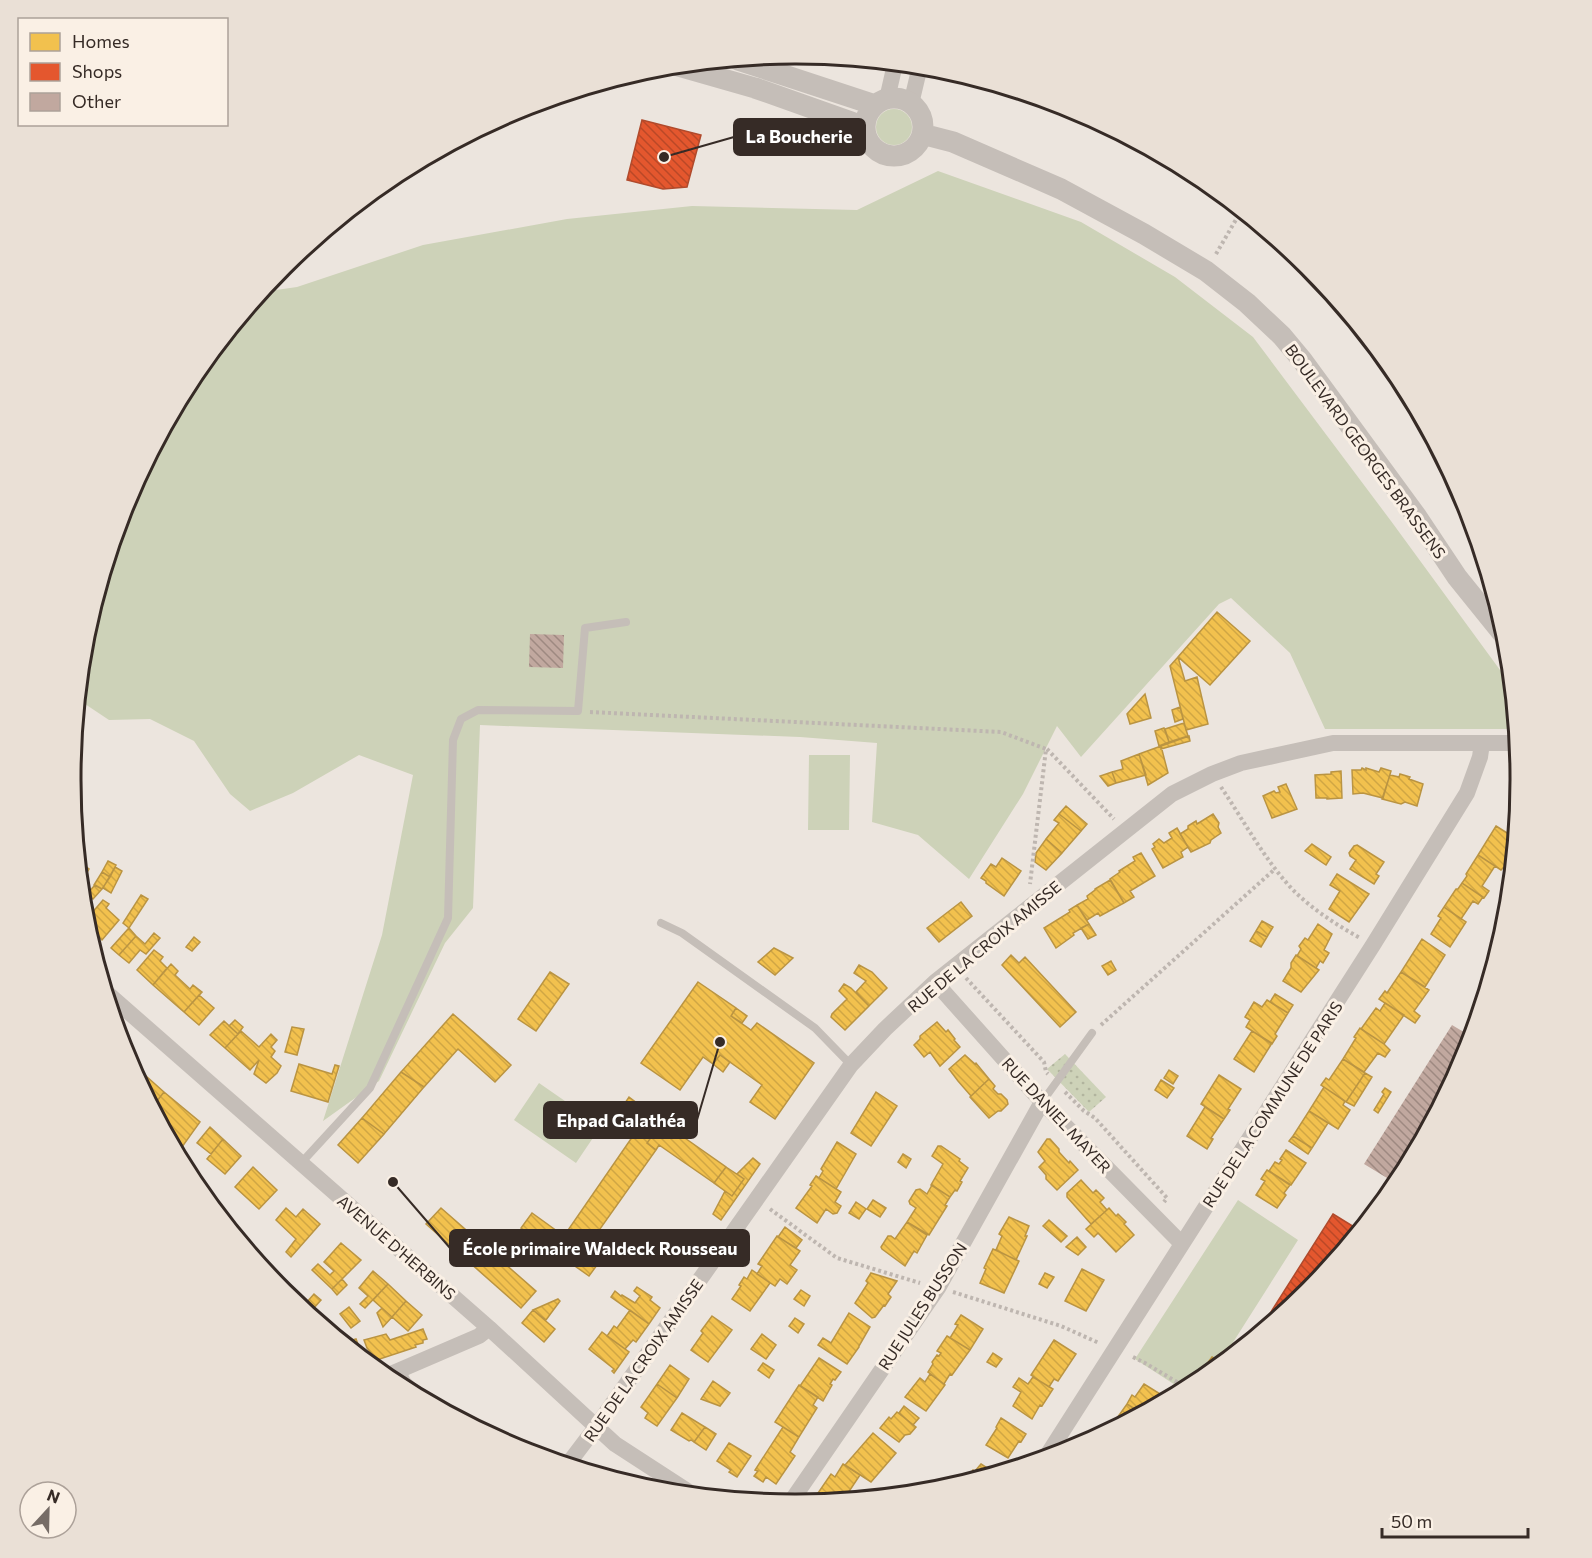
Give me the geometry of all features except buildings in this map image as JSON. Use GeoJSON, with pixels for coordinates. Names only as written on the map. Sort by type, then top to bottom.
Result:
{"type":"FeatureCollection","features":[{"type":"Feature","properties":{"kind":"street"},"geometry":{"type":"LineString","coordinates":[[757,66],[881,102],[896,98],[911,104],[921,118],[922,134],[912,150],[894,156],[877,151],[870,144],[865,127],[866,119],[881,102],[892,71]]}},
{"type":"Feature","properties":{"kind":"street"},"geometry":{"type":"LineString","coordinates":[[698,72],[755,88],[865,127]]}},
{"type":"Feature","properties":{"kind":"street"},"geometry":{"type":"LineString","coordinates":[[911,104],[918,75]]}},
{"type":"Feature","properties":{"kind":"street","name":"BOULEVARD GEORGES BRASSENS"},"geometry":{"type":"LineString","coordinates":[[922,134],[953,142],[1061,189],[1206,271],[1247,303],[1282,336],[1323,388],[1417,516],[1457,577],[1492,621]]}},
{"type":"Feature","properties":{"kind":"street","name":"RUE DE LA CROIX AMISSE"},"geometry":{"type":"LineString","coordinates":[[573,1458],[851,1065],[935,982],[1172,794],[1212,774],[1241,763],[1333,743],[1509,743]]}},
{"type":"Feature","properties":{"kind":"street","name":"RUE DE LA COMMUNE DE PARIS"},"geometry":{"type":"LineString","coordinates":[[1054,1445],[1373,945],[1467,793],[1480,757],[1482,743]]}},
{"type":"Feature","properties":{"kind":"street","name":"RUE DANIEL MAYER"},"geometry":{"type":"LineString","coordinates":[[935,982],[1042,1102],[1182,1244]]}},
{"type":"Feature","properties":{"kind":"street","name":"AVENUE D'HERBINS"},"geometry":{"type":"LineString","coordinates":[[117,1002],[489,1328],[615,1444],[675,1483]]}},
{"type":"Feature","properties":{"kind":"street","name":"RUE JULES BUSSON"},"geometry":{"type":"LineString","coordinates":[[796,1494],[938,1288],[1042,1102]]}},
{"type":"Feature","properties":{"kind":"street"},"geometry":{"type":"LineString","coordinates":[[397,1371],[479,1336],[489,1328]]}},
{"type":"Feature","properties":{"kind":"lane"},"geometry":{"type":"LineString","coordinates":[[302,1162],[370,1088],[448,918],[453,740],[461,719],[478,710],[578,711],[585,628],[626,622]]}},
{"type":"Feature","properties":{"kind":"lane"},"geometry":{"type":"LineString","coordinates":[[661,923],[682,933],[815,1028],[851,1065]]}},
{"type":"Feature","properties":{"kind":"lane"},"geometry":{"type":"LineString","coordinates":[[1042,1102],[1092,1033]]}},
{"type":"Feature","properties":{"kind":"path"},"geometry":{"type":"LineString","coordinates":[[1206,271],[1237,217]]}},
{"type":"Feature","properties":{"kind":"path"},"geometry":{"type":"LineString","coordinates":[[578,711],[1001,732],[1046,749],[1125,831]]}},
{"type":"Feature","properties":{"kind":"path"},"geometry":{"type":"LineString","coordinates":[[1027,908],[1046,749]]}},
{"type":"Feature","properties":{"kind":"path"},"geometry":{"type":"LineString","coordinates":[[1212,774],[1275,869],[1296,893],[1317,911],[1373,945]]}},
{"type":"Feature","properties":{"kind":"path"},"geometry":{"type":"LineString","coordinates":[[1092,1033],[1275,869]]}},
{"type":"Feature","properties":{"kind":"path"},"geometry":{"type":"LineString","coordinates":[[1133,1358],[1178,1383]]}},
{"type":"Feature","properties":{"kind":"green space"},"geometry":{"type":"Polygon","coordinates":[[[894,109],[907,114],[912,127],[907,140],[894,145],[881,140],[876,127],[881,114],[894,109]]]}},
{"type":"Feature","properties":{"kind":"green space"},"geometry":{"type":"Polygon","coordinates":[[[938,171],[1081,222],[1175,277],[1253,337],[1502,671],[1509,729],[1325,729],[1290,653],[1231,598],[1219,604],[1081,757],[1057,726],[1023,794],[969,879],[918,835],[872,822],[877,743],[800,737],[480,725],[473,908],[445,943],[379,1081],[323,1121],[382,935],[413,775],[359,755],[293,793],[250,811],[230,794],[194,741],[150,719],[109,720],[86,705],[95,640],[119,549],[155,463],[177,422],[229,344],[276,290],[297,287],[423,245],[567,219],[692,206],[857,210],[938,171]]]}},
{"type":"Feature","properties":{"kind":"green space"},"geometry":{"type":"Polygon","coordinates":[[[809,755],[850,755],[849,830],[808,830],[809,755]]]}},
{"type":"Feature","properties":{"kind":"green space"},"geometry":{"type":"Polygon","coordinates":[[[1065,1054],[1106,1097],[1089,1112],[1047,1069],[1065,1054]]]}},
{"type":"Feature","properties":{"kind":"green space"},"geometry":{"type":"Polygon","coordinates":[[[539,1083],[601,1126],[576,1163],[514,1120],[539,1083]]]}},
{"type":"Feature","properties":{"kind":"green space"},"geometry":{"type":"Polygon","coordinates":[[[1238,1200],[1298,1240],[1230,1346],[1175,1385],[1135,1359],[1238,1200]]]}},
{"type":"Feature","properties":{"kind":"place","name":"La Boucherie"},"geometry":{"type":"Point","coordinates":[664,157]}},
{"type":"Feature","properties":{"kind":"place","name":"Ehpad Galathéa"},"geometry":{"type":"Point","coordinates":[720,1042]}},
{"type":"Feature","properties":{"kind":"place","name":"École primaire Waldeck Rousseau"},"geometry":{"type":"Point","coordinates":[393,1182]}}]}
